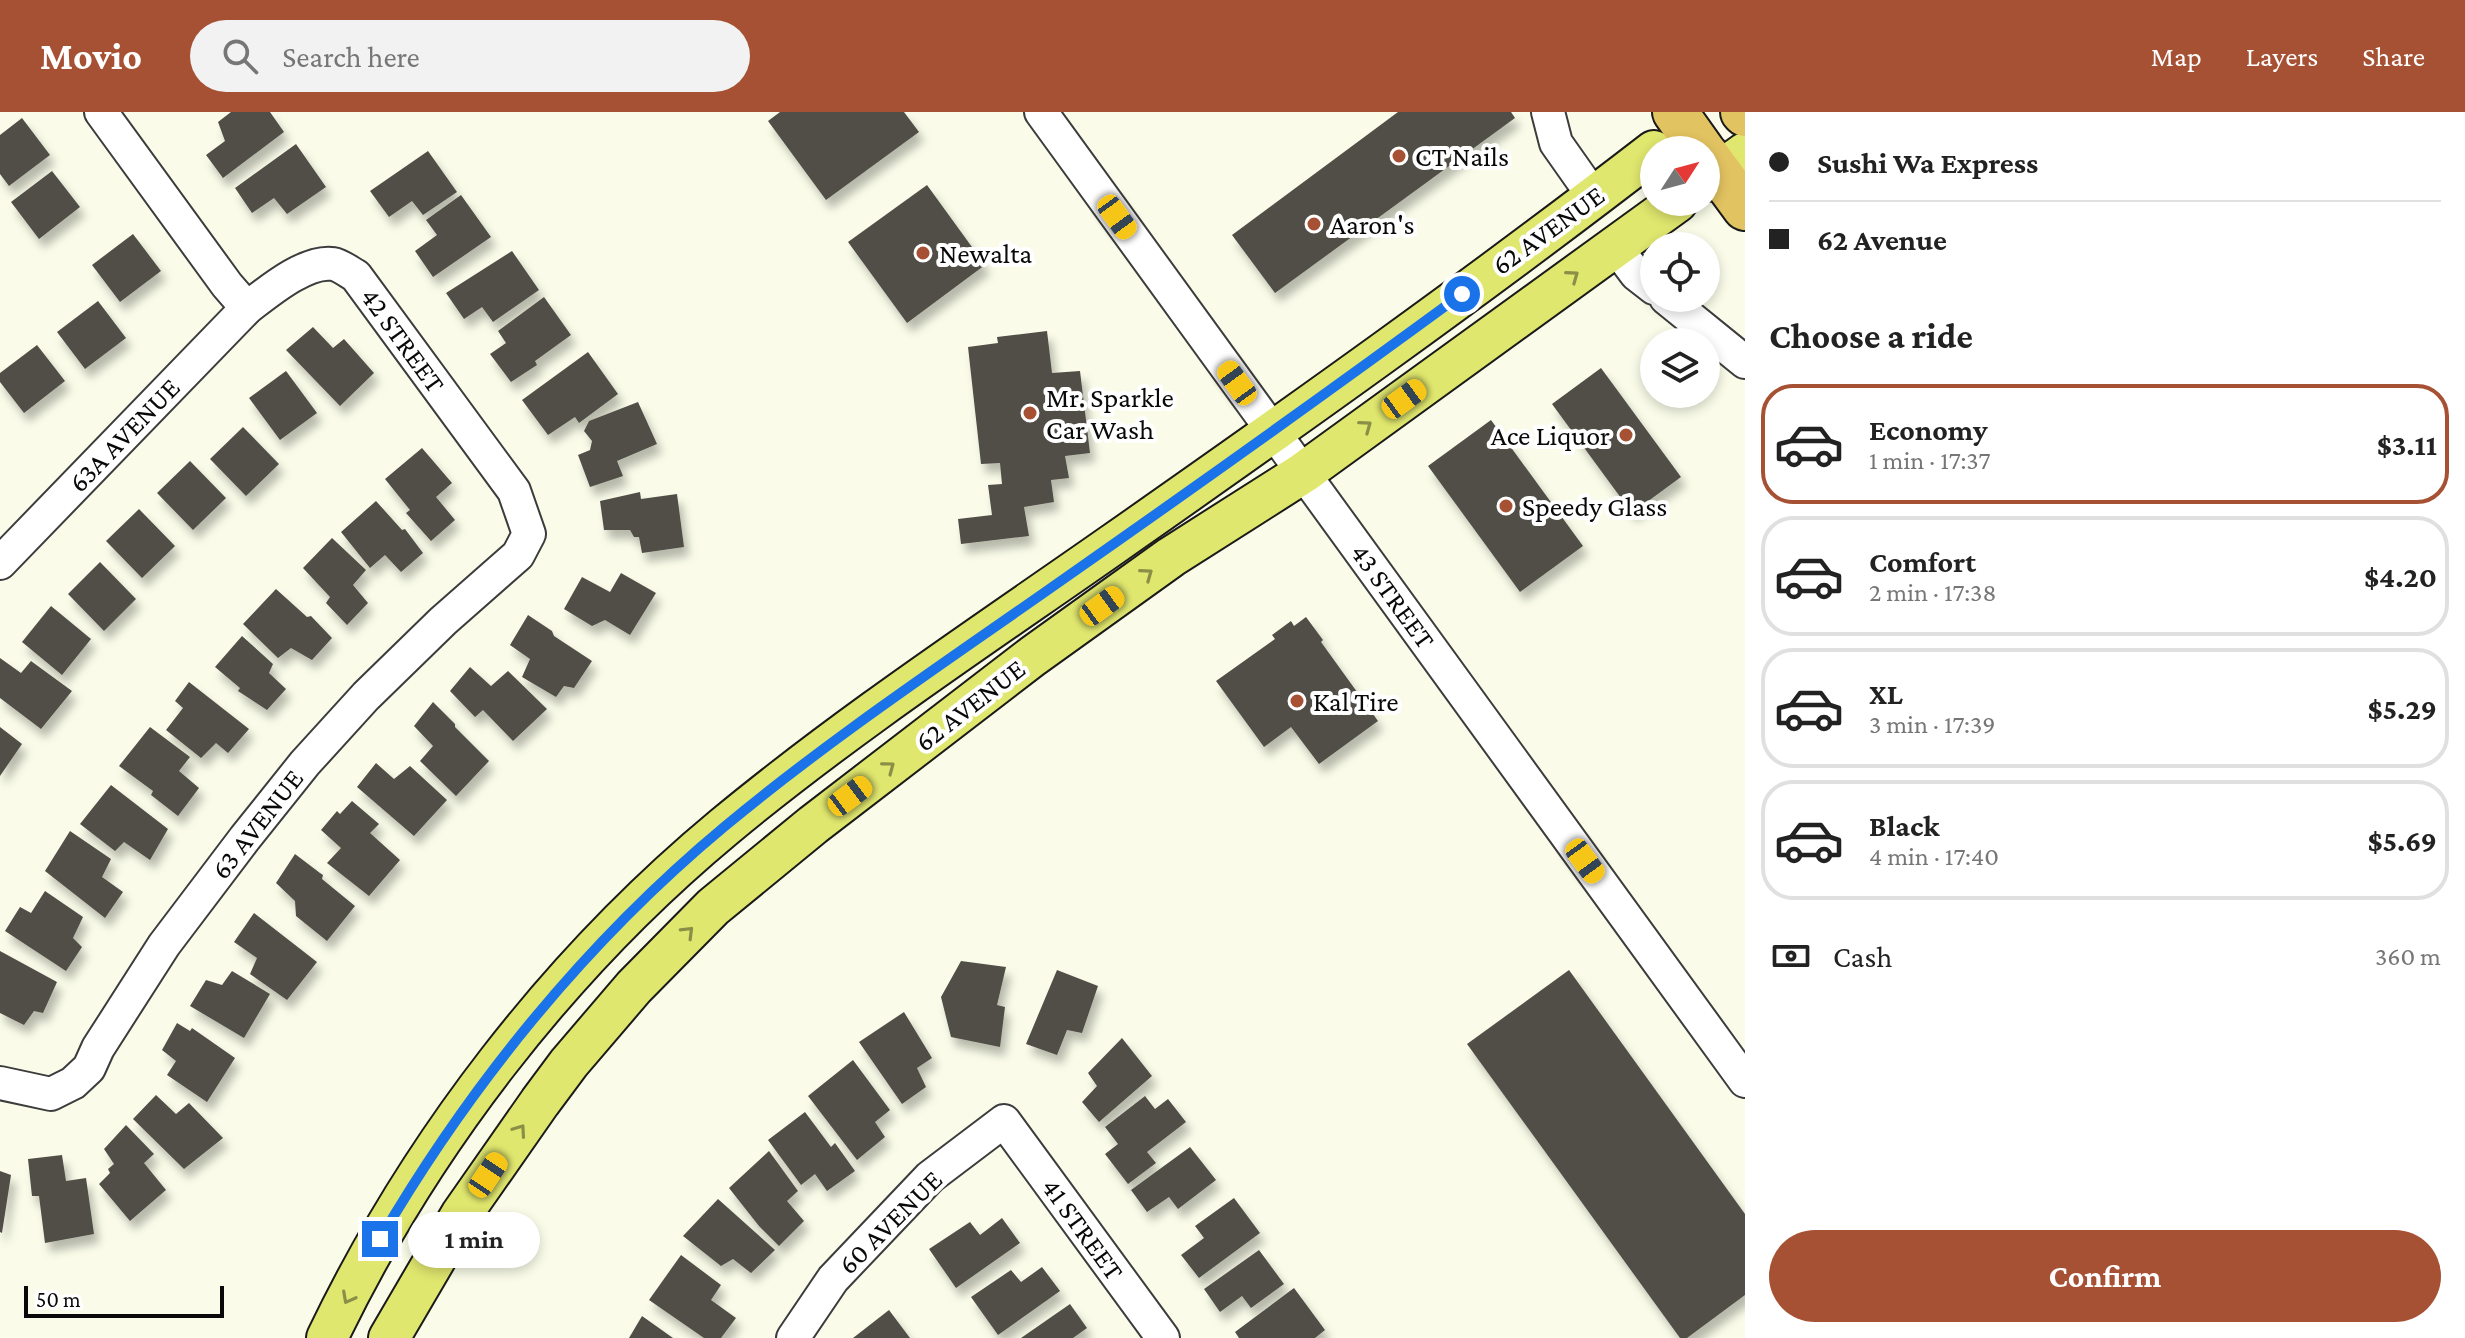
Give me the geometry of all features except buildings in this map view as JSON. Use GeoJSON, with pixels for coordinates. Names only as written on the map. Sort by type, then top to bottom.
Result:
{"type":"FeatureCollection","features":[{"type":"Feature","properties":{"kind":"highway"},"geometry":{"type":"LineString","coordinates":[[1720,177],[1745,208]]}},
{"type":"Feature","properties":{"kind":"main road","name":"62 AVENUE"},"geometry":{"type":"LineString","coordinates":[[327,1338],[396,1213],[482,1084],[571,975],[637,906],[724,827],[831,744],[1273,432],[1594,197],[1640,174]]}},
{"type":"Feature","properties":{"kind":"main road","name":"62 AVENUE"},"geometry":{"type":"LineString","coordinates":[[389,1338],[461,1215],[554,1082],[634,987],[713,907],[813,825],[1033,656],[1171,557],[1303,473],[1657,216]]}},
{"type":"Feature","properties":{"kind":"street"},"geometry":{"type":"LineString","coordinates":[[101,112],[247,308]]}},
{"type":"Feature","properties":{"kind":"street","name":"43 STREET"},"geometry":{"type":"LineString","coordinates":[[1041,112],[1745,1081]]}},
{"type":"Feature","properties":{"kind":"street"},"geometry":{"type":"LineString","coordinates":[[1548,112],[1556,143],[1594,197]]}},
{"type":"Feature","properties":{"kind":"street"},"geometry":{"type":"LineString","coordinates":[[1615,246],[1640,277]]}},
{"type":"Feature","properties":{"kind":"street","name":"42 STREET"},"geometry":{"type":"LineString","coordinates":[[247,308],[278,285],[314,266],[334,264],[356,276],[514,491],[529,534],[518,555]]}},
{"type":"Feature","properties":{"kind":"street","name":"63A AVENUE"},"geometry":{"type":"LineString","coordinates":[[0,563],[247,308]]}},
{"type":"Feature","properties":{"kind":"street"},"geometry":{"type":"LineString","coordinates":[[1683,312],[1745,362]]}},
{"type":"Feature","properties":{"kind":"street","name":"63 AVENUE"},"geometry":{"type":"LineString","coordinates":[[10,1086],[51,1094],[73,1083],[89,1068],[98,1048],[164,945],[305,763],[366,696],[443,621],[518,555]]}},
{"type":"Feature","properties":{"kind":"street","name":"60 AVENUE"},"geometry":{"type":"LineString","coordinates":[[793,1338],[833,1279],[930,1177],[1004,1121]]}},
{"type":"Feature","properties":{"kind":"street","name":"41 STREET"},"geometry":{"type":"LineString","coordinates":[[1004,1121],[1163,1338]]}},
{"type":"Feature","properties":{"kind":"place","name":"CT Nails"},"geometry":{"type":"Point","coordinates":[1399,156]}},
{"type":"Feature","properties":{"kind":"place","name":"Aaron's"},"geometry":{"type":"Point","coordinates":[1314,224]}},
{"type":"Feature","properties":{"kind":"place","name":"Newalta"},"geometry":{"type":"Point","coordinates":[923,253]}},
{"type":"Feature","properties":{"kind":"place","name":"Mr. Sparkle Car Wash"},"geometry":{"type":"Point","coordinates":[1030,413]}},
{"type":"Feature","properties":{"kind":"place","name":"Ace Liquor"},"geometry":{"type":"Point","coordinates":[1626,435]}},
{"type":"Feature","properties":{"kind":"place","name":"Speedy Glass"},"geometry":{"type":"Point","coordinates":[1506,506]}},
{"type":"Feature","properties":{"kind":"place","name":"Kal Tire"},"geometry":{"type":"Point","coordinates":[1297,701]}},
{"type":"Feature","properties":{"kind":"route"},"geometry":{"type":"LineString","coordinates":[[380,1239],[482,1084],[542,1009],[637,906],[724,827],[867,717],[1273,432],[1462,294]]}}]}
